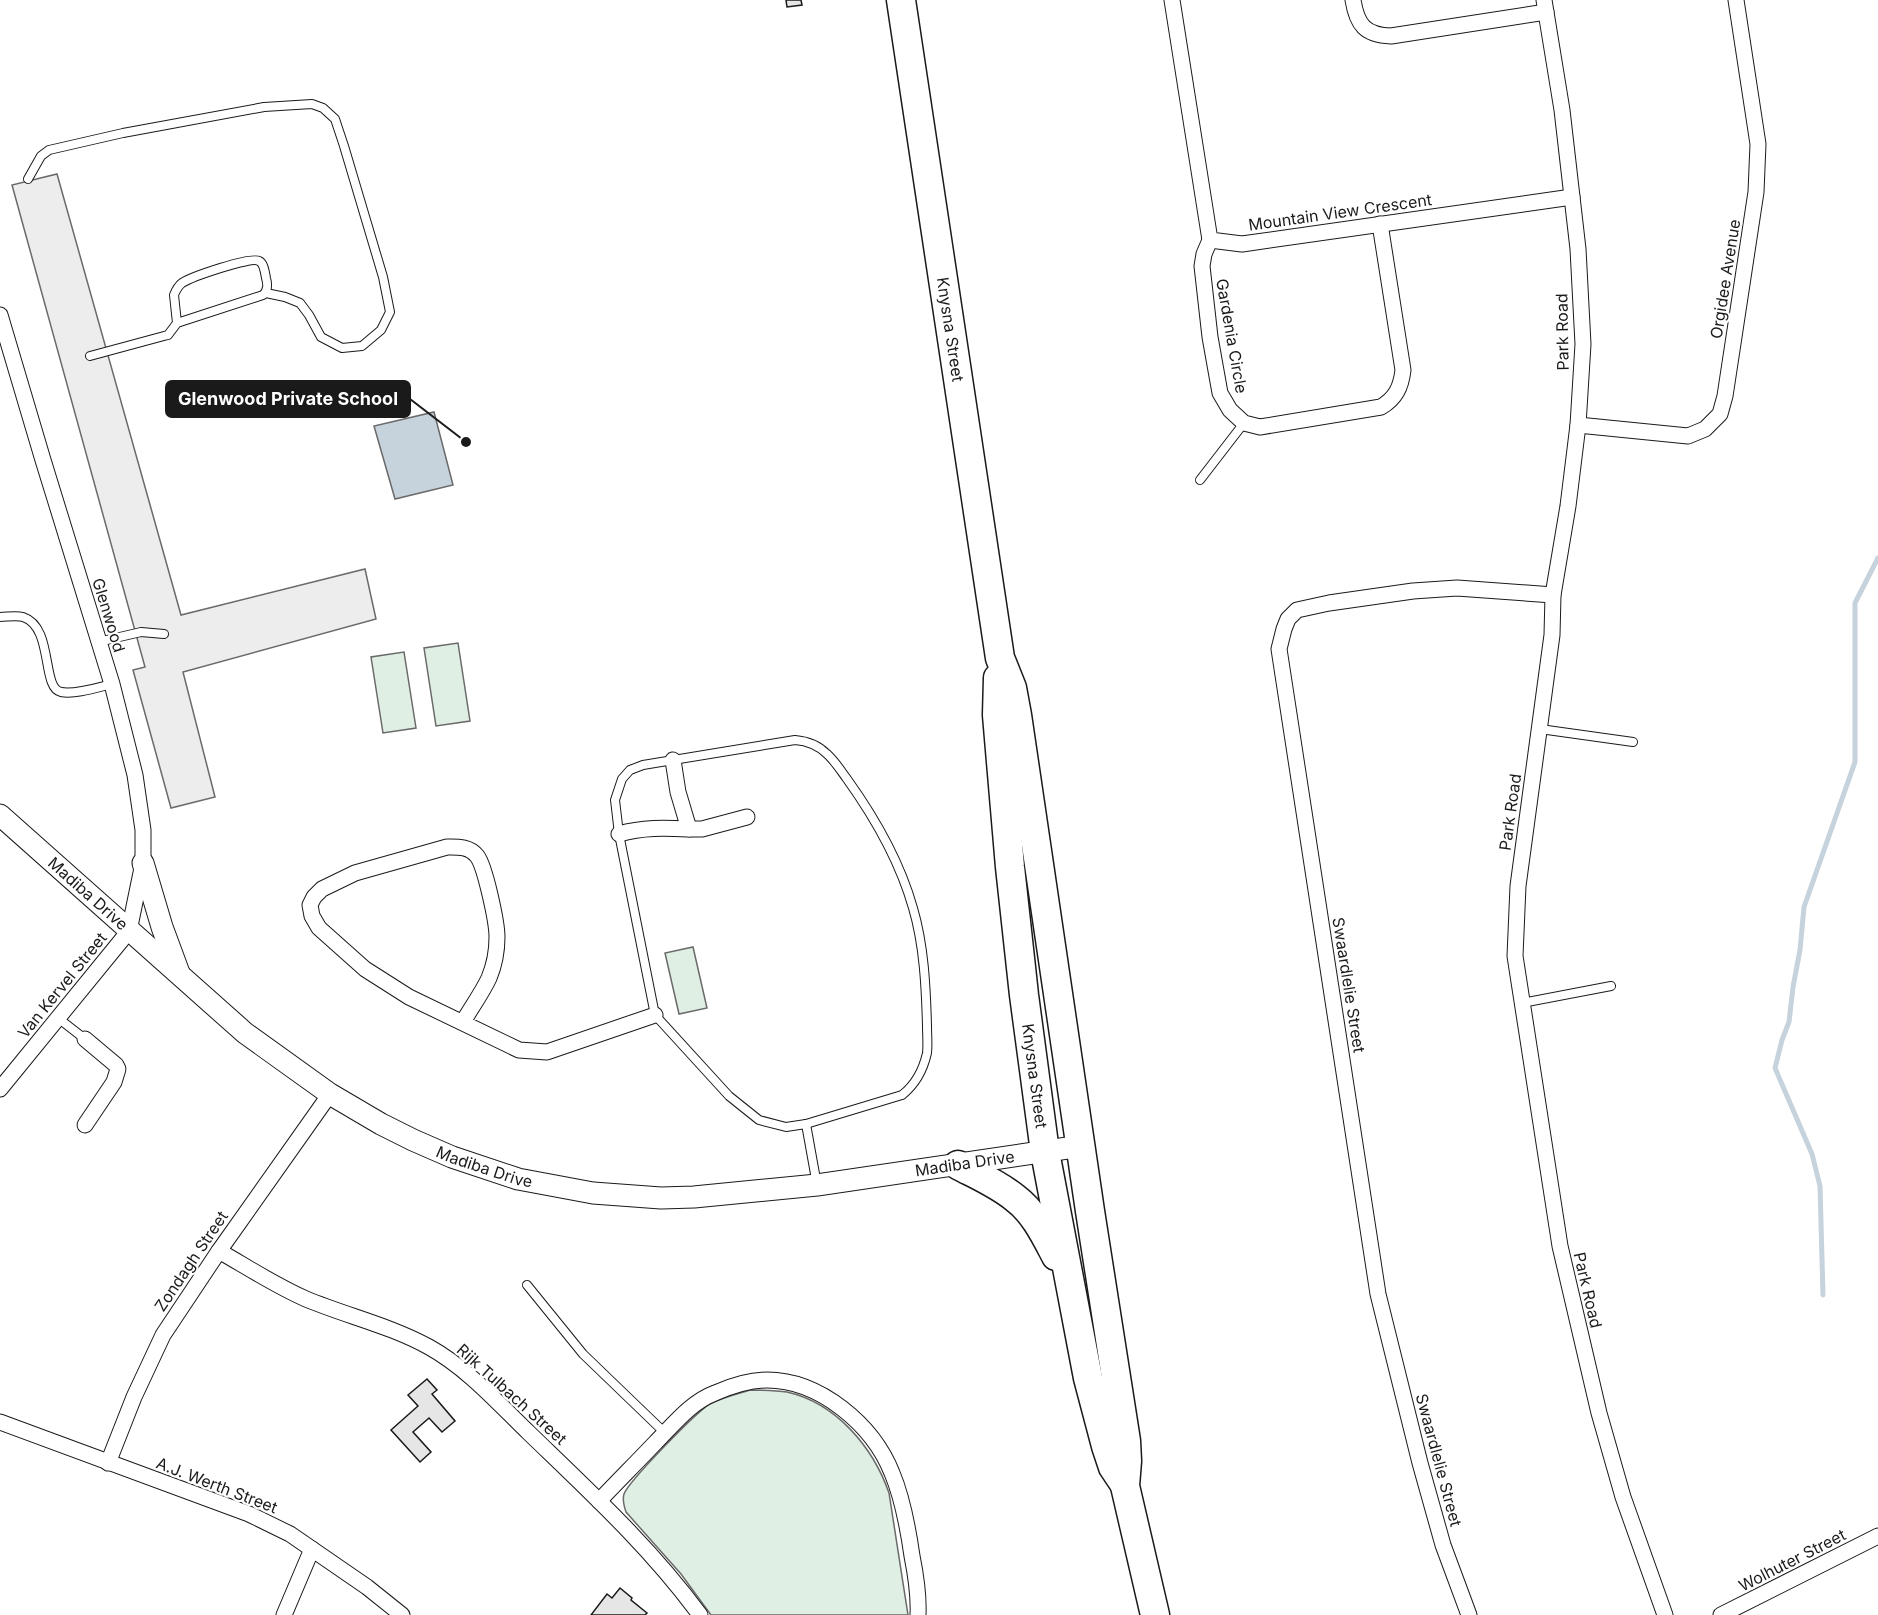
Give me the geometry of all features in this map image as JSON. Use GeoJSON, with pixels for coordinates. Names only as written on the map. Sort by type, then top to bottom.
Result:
{"type":"FeatureCollection","features":[{"type":"Feature","properties":{"kind":"highway","name":"Knysna Street"},"geometry":{"type":"LineString","coordinates":[[901,0],[1000,657],[997,715],[1010,867],[1024,994],[1046,1152],[1088,1378],[1113,1467],[1125,1486]]}},
{"type":"Feature","properties":{"kind":"highway","name":"Knysna Street"},"geometry":{"type":"LineString","coordinates":[[1000,657],[1012,688],[1017,715],[1126,1441],[1125,1486],[1155,1615]]}},
{"type":"Feature","properties":{"kind":"highway"},"geometry":{"type":"LineString","coordinates":[[958,1165],[1016,1198],[1029,1211],[1068,1279]]}},
{"type":"Feature","properties":{"kind":"street"},"geometry":{"type":"LineString","coordinates":[[1172,0],[1210,240]]}},
{"type":"Feature","properties":{"kind":"street"},"geometry":{"type":"LineString","coordinates":[[1353,0],[1355,13],[1365,28],[1378,35],[1391,36],[1545,6]]}},
{"type":"Feature","properties":{"kind":"street","name":"Orgidee Avenue"},"geometry":{"type":"LineString","coordinates":[[1578,425],[1688,436],[1706,429],[1720,414],[1727,384],[1758,167],[1758,144],[1736,0]]}},
{"type":"Feature","properties":{"kind":"street","name":"Park Road"},"geometry":{"type":"LineString","coordinates":[[1545,6],[1562,110],[1578,249],[1583,344],[1578,425],[1568,506],[1552,595],[1552,635],[1518,886],[1515,956],[1560,1246],[1599,1413],[1623,1497],[1665,1615]]}},
{"type":"Feature","properties":{"kind":"street","name":"Mountain View Crescent"},"geometry":{"type":"LineString","coordinates":[[1210,240],[1242,244],[1572,196]]}},
{"type":"Feature","properties":{"kind":"street"},"geometry":{"type":"LineString","coordinates":[[1244,423],[1250,426],[1269,426],[1380,407],[1396,394],[1402,382],[1403,370],[1380,224]]}},
{"type":"Feature","properties":{"kind":"street","name":"Gardenia Circle"},"geometry":{"type":"LineString","coordinates":[[1210,240],[1202,266],[1210,337],[1220,393],[1230,410],[1244,423]]}},
{"type":"Feature","properties":{"kind":"street","name":"Glenwood"},"geometry":{"type":"LineString","coordinates":[[0,315],[112,684],[135,775],[143,830],[142,863],[129,931]]}},
{"type":"Feature","properties":{"kind":"street","name":"Swaardlelie Street"},"geometry":{"type":"LineString","coordinates":[[1469,1615],[1443,1545],[1378,1294],[1279,649],[1288,619],[1297,610],[1329,603],[1413,591],[1457,588],[1552,595]]}},
{"type":"Feature","properties":{"kind":"street"},"geometry":{"type":"LineString","coordinates":[[673,760],[678,792],[688,829]]}},
{"type":"Feature","properties":{"kind":"street","name":"Madiba Drive"},"geometry":{"type":"LineString","coordinates":[[0,815],[245,1033],[330,1094],[381,1124],[452,1157],[518,1179],[593,1193],[661,1198],[694,1197],[817,1185],[1081,1146]]}},
{"type":"Feature","properties":{"kind":"street"},"geometry":{"type":"LineString","coordinates":[[619,834],[650,828],[702,829],[747,818]]}},
{"type":"Feature","properties":{"kind":"street"},"geometry":{"type":"LineString","coordinates":[[463,1022],[489,978],[496,955],[497,935],[484,873],[478,856],[471,850],[447,847],[355,873],[322,889],[314,897],[310,905],[312,916],[319,928],[365,969],[410,997],[519,1050],[547,1052],[655,1015]]}},
{"type":"Feature","properties":{"kind":"street"},"geometry":{"type":"LineString","coordinates":[[142,863],[180,976]]}},
{"type":"Feature","properties":{"kind":"street","name":"Van Kervel Street"},"geometry":{"type":"LineString","coordinates":[[0,1089],[129,931]]}},
{"type":"Feature","properties":{"kind":"street"},"geometry":{"type":"LineString","coordinates":[[84,1039],[118,1069],[114,1082],[85,1125]]}},
{"type":"Feature","properties":{"kind":"street","name":"Zondagh Street"},"geometry":{"type":"LineString","coordinates":[[108,1463],[134,1396],[163,1335],[219,1251],[330,1094]]}},
{"type":"Feature","properties":{"kind":"street","name":"Rijk Tulbach Street"},"geometry":{"type":"LineString","coordinates":[[219,1251],[305,1298],[429,1346],[449,1360],[475,1381],[599,1501],[659,1563],[700,1615]]}},
{"type":"Feature","properties":{"kind":"street"},"geometry":{"type":"LineString","coordinates":[[599,1501],[688,1409],[712,1394],[744,1382],[768,1380],[796,1383],[824,1396],[849,1413],[871,1437],[891,1470],[908,1531],[919,1599],[918,1615]]}},
{"type":"Feature","properties":{"kind":"street","name":"A.J. Werth Street"},"geometry":{"type":"LineString","coordinates":[[0,1422],[249,1514],[290,1534],[367,1587],[402,1615]]}},
{"type":"Feature","properties":{"kind":"street","name":"Wolhuter Street"},"geometry":{"type":"LineString","coordinates":[[1721,1615],[1878,1536]]}},
{"type":"Feature","properties":{"kind":"street"},"geometry":{"type":"LineString","coordinates":[[284,1615],[312,1549]]}},
{"type":"Feature","properties":{"kind":"lane"},"geometry":{"type":"LineString","coordinates":[[28,179],[42,156],[49,150],[123,133],[264,107],[312,104],[323,108],[335,119],[383,277],[390,312],[381,330],[362,346],[342,348],[321,337],[300,303],[266,293],[177,323],[168,335],[90,356]]}},
{"type":"Feature","properties":{"kind":"lane"},"geometry":{"type":"LineString","coordinates":[[177,323],[174,295],[181,284],[197,276],[238,263],[256,260],[260,261],[265,272],[266,293]]}},
{"type":"Feature","properties":{"kind":"lane"},"geometry":{"type":"LineString","coordinates":[[1200,480],[1244,423]]}},
{"type":"Feature","properties":{"kind":"lane"},"geometry":{"type":"LineString","coordinates":[[0,617],[25,617],[35,625],[46,652],[51,683],[56,690],[71,693],[112,684]]}},
{"type":"Feature","properties":{"kind":"lane"},"geometry":{"type":"LineString","coordinates":[[98,642],[141,632],[164,634]]}},
{"type":"Feature","properties":{"kind":"lane"},"geometry":{"type":"LineString","coordinates":[[1540,729],[1633,742]]}},
{"type":"Feature","properties":{"kind":"lane"},"geometry":{"type":"LineString","coordinates":[[795,740],[815,745],[827,754],[856,792],[880,830],[898,868],[914,909],[922,958],[927,1052],[921,1073],[914,1085],[902,1095],[806,1124],[786,1127],[759,1120],[729,1096],[676,1041],[655,1015],[619,834],[615,800],[622,779],[630,770],[643,765],[673,760],[795,740]]}},
{"type":"Feature","properties":{"kind":"lane"},"geometry":{"type":"LineString","coordinates":[[1522,1003],[1611,986]]}},
{"type":"Feature","properties":{"kind":"lane"},"geometry":{"type":"LineString","coordinates":[[58,1018],[84,1039]]}},
{"type":"Feature","properties":{"kind":"lane"},"geometry":{"type":"LineString","coordinates":[[806,1124],[817,1185]]}},
{"type":"Feature","properties":{"kind":"lane"},"geometry":{"type":"LineString","coordinates":[[527,1285],[583,1354],[665,1433]]}},
{"type":"Feature","properties":{"kind":"green space"},"geometry":{"type":"Polygon","coordinates":[[[458,643],[470,721],[436,726],[424,648],[458,643]]]}},
{"type":"Feature","properties":{"kind":"green space"},"geometry":{"type":"Polygon","coordinates":[[[404,652],[416,728],[383,733],[371,657],[404,652]]]}},
{"type":"Feature","properties":{"kind":"green space"},"geometry":{"type":"Polygon","coordinates":[[[693,947],[707,1008],[679,1014],[665,953],[693,947]]]}},
{"type":"Feature","properties":{"kind":"green space"},"geometry":{"type":"Polygon","coordinates":[[[750,1390],[782,1391],[805,1398],[837,1417],[863,1444],[873,1459],[889,1493],[908,1615],[711,1615],[681,1574],[626,1512],[624,1494],[678,1432],[710,1404],[750,1390]]]}},
{"type":"Feature","properties":{"kind":"shaded area"},"geometry":{"type":"Polygon","coordinates":[[[57,174],[181,615],[365,569],[376,619],[183,672],[215,797],[171,808],[133,670],[145,667],[12,185],[57,174]]]}},
{"type":"Feature","properties":{"kind":"shaded area"},"geometry":{"type":"Polygon","coordinates":[[[434,412],[453,485],[395,499],[374,426],[434,412]]]}},
{"type":"Feature","properties":{"kind":"building"},"geometry":{"type":"Polygon","coordinates":[[[786,0],[801,0],[802,5],[787,7],[786,0]]]}},
{"type":"Feature","properties":{"kind":"building"},"geometry":{"type":"Polygon","coordinates":[[[427,1379],[437,1390],[432,1394],[455,1421],[442,1432],[429,1418],[413,1432],[431,1452],[420,1462],[391,1430],[418,1406],[408,1395],[427,1379]]]}},
{"type":"Feature","properties":{"kind":"building"},"geometry":{"type":"Polygon","coordinates":[[[620,1588],[647,1613],[645,1615],[591,1615],[607,1594],[612,1598],[620,1588]]]}},
{"type":"Feature","properties":{"kind":"waterway"},"geometry":{"type":"LineString","coordinates":[[1823,1295],[1820,1186],[1812,1154],[1775,1068],[1789,1022],[1804,907],[1855,762],[1855,603],[1878,558]]}},
{"type":"Feature","properties":{"kind":"place","name":"Glenwood Private School"},"geometry":{"type":"Point","coordinates":[466,442]}}]}
